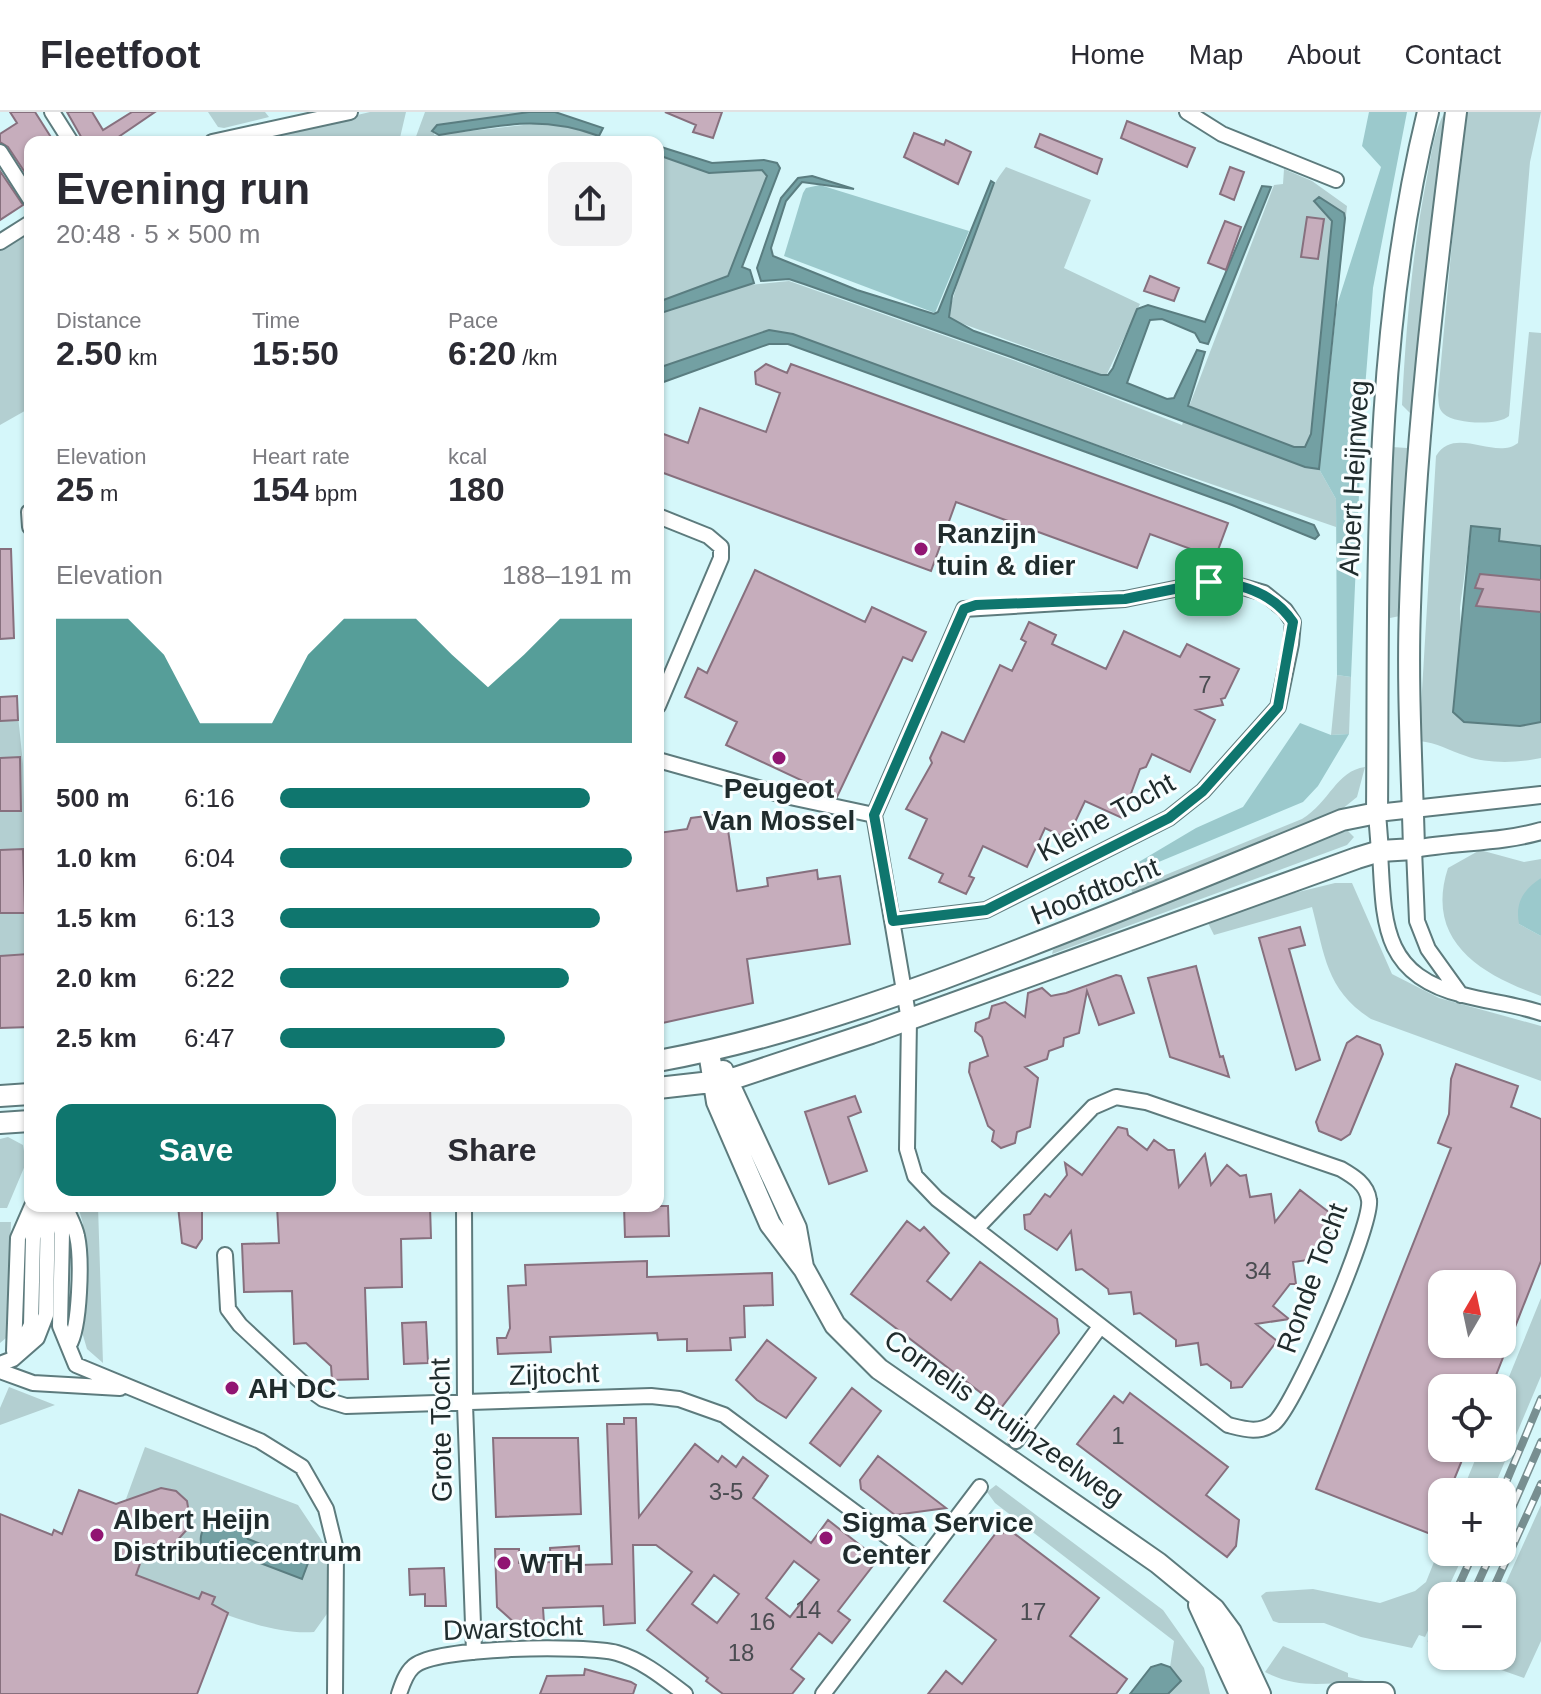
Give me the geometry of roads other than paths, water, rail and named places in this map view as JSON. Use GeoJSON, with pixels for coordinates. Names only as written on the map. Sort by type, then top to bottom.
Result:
{"type":"FeatureCollection","features":[{"type":"Feature","properties":{"kind":"main road","name":"Albert Heijnweg"},"geometry":{"type":"LineString","coordinates":[[1377,813],[1377,559],[1382,429],[1399,248],[1428,112]]}},
{"type":"Feature","properties":{"kind":"main road"},"geometry":{"type":"LineString","coordinates":[[1414,849],[1410,604],[1440,234],[1456,112]]}},
{"type":"Feature","properties":{"kind":"main road","name":"Hoofdtocht"},"geometry":{"type":"LineString","coordinates":[[664,1060],[777,1035],[905,993],[1046,942],[1342,820],[1377,813]]}},
{"type":"Feature","properties":{"kind":"main road","name":"Hoofdtocht"},"geometry":{"type":"LineString","coordinates":[[664,1087],[720,1082],[909,1020],[1380,851],[1414,849]]}},
{"type":"Feature","properties":{"kind":"main road","name":"Cornelis Bruijnzeelweg"},"geometry":{"type":"LineString","coordinates":[[709,1052],[770,1224],[804,1269],[835,1325],[879,1369],[1158,1563],[1214,1609],[1231,1632],[1260,1694]]}},
{"type":"Feature","properties":{"kind":"main road"},"geometry":{"type":"LineString","coordinates":[[0,1096],[24,1094]]}},
{"type":"Feature","properties":{"kind":"main road"},"geometry":{"type":"LineString","coordinates":[[0,1123],[24,1121]]}},
{"type":"Feature","properties":{"kind":"main road","name":"Cornelis Bruijnzeelweg"},"geometry":{"type":"LineString","coordinates":[[1193,1594],[1240,1694]]}},
{"type":"Feature","properties":{"kind":"main road"},"geometry":{"type":"LineString","coordinates":[[1339,1694],[1383,1694]]}},
{"type":"Feature","properties":{"kind":"street"},"geometry":{"type":"LineString","coordinates":[[52,112],[67,136]]}},
{"type":"Feature","properties":{"kind":"street"},"geometry":{"type":"LineString","coordinates":[[240,136],[350,112]]}},
{"type":"Feature","properties":{"kind":"street"},"geometry":{"type":"LineString","coordinates":[[1187,112],[1222,134],[1336,180]]}},
{"type":"Feature","properties":{"kind":"street"},"geometry":{"type":"LineString","coordinates":[[0,152],[24,190]]}},
{"type":"Feature","properties":{"kind":"street"},"geometry":{"type":"LineString","coordinates":[[0,242],[24,227]]}},
{"type":"Feature","properties":{"kind":"street"},"geometry":{"type":"LineString","coordinates":[[664,518],[708,536],[721,547],[721,558],[664,692]]}},
{"type":"Feature","properties":{"kind":"street","name":"Kleine Tocht"},"geometry":{"type":"LineString","coordinates":[[874,815],[964,609],[976,605],[1125,599],[1219,582],[1264,593],[1293,622],[1278,707],[1203,791],[1169,818],[986,910],[893,921]]}},
{"type":"Feature","properties":{"kind":"street"},"geometry":{"type":"LineString","coordinates":[[664,762],[790,797],[874,815],[905,993]]}},
{"type":"Feature","properties":{"kind":"street","name":"Hoofdtocht"},"geometry":{"type":"LineString","coordinates":[[1377,813],[1541,795]]}},
{"type":"Feature","properties":{"kind":"street","name":"Albert Heijnweg"},"geometry":{"type":"LineString","coordinates":[[1377,813],[1380,851]]}},
{"type":"Feature","properties":{"kind":"street"},"geometry":{"type":"LineString","coordinates":[[1461,995],[1428,949],[1417,921],[1414,849],[1453,842],[1515,838],[1541,831]]}},
{"type":"Feature","properties":{"kind":"street"},"geometry":{"type":"LineString","coordinates":[[1380,851],[1390,939],[1421,981],[1461,995],[1541,1013]]}},
{"type":"Feature","properties":{"kind":"street","name":"Ronde Tocht"},"geometry":{"type":"LineString","coordinates":[[905,993],[909,1020],[906,1131],[915,1176],[937,1199],[1099,1328],[1228,1425],[1251,1431],[1272,1424],[1290,1404],[1318,1344],[1365,1222],[1369,1201],[1365,1189],[1356,1178],[1341,1169],[1146,1102],[1116,1097],[1093,1107],[976,1229]]}},
{"type":"Feature","properties":{"kind":"street"},"geometry":{"type":"LineString","coordinates":[[7,1362],[18,1238],[29,1212]]}},
{"type":"Feature","properties":{"kind":"street"},"geometry":{"type":"LineString","coordinates":[[7,1362],[31,1325],[33,1238],[39,1212]]}},
{"type":"Feature","properties":{"kind":"street"},"geometry":{"type":"LineString","coordinates":[[7,1362],[37,1338],[46,1315],[48,1212]]}},
{"type":"Feature","properties":{"kind":"street"},"geometry":{"type":"LineString","coordinates":[[58,1212],[62,1233],[60,1326],[76,1365],[285,1454],[302,1467],[314,1482],[336,1550],[335,1694]]}},
{"type":"Feature","properties":{"kind":"street"},"geometry":{"type":"LineString","coordinates":[[67,1212],[77,1236],[78,1249],[76,1325],[69,1345]]}},
{"type":"Feature","properties":{"kind":"street","name":"Grote Tocht"},"geometry":{"type":"LineString","coordinates":[[464,1212],[465,1404],[474,1652]]}},
{"type":"Feature","properties":{"kind":"street","name":"Zijtocht"},"geometry":{"type":"LineString","coordinates":[[225,1255],[228,1309],[240,1325],[323,1399],[346,1406],[651,1396],[702,1405],[724,1415],[922,1562]]}},
{"type":"Feature","properties":{"kind":"street"},"geometry":{"type":"LineString","coordinates":[[1016,1441],[1099,1328]]}},
{"type":"Feature","properties":{"kind":"street"},"geometry":{"type":"LineString","coordinates":[[0,1371],[33,1383],[129,1388]]}},
{"type":"Feature","properties":{"kind":"street"},"geometry":{"type":"LineString","coordinates":[[823,1694],[980,1487]]}},
{"type":"Feature","properties":{"kind":"street","name":"Dwarstocht"},"geometry":{"type":"LineString","coordinates":[[399,1694],[413,1666],[439,1654],[583,1648],[617,1653],[640,1663],[685,1694]]}},
{"type":"Feature","properties":{"kind":"railway"},"geometry":{"type":"LineString","coordinates":[[1508,1478],[1541,1399]]}},
{"type":"Feature","properties":{"kind":"railway"},"geometry":{"type":"LineString","coordinates":[[1516,1499],[1541,1442]]}},
{"type":"Feature","properties":{"kind":"railway"},"geometry":{"type":"LineString","coordinates":[[1496,1582],[1541,1484]]}},
{"type":"Feature","properties":{"kind":"railway"},"geometry":{"type":"LineString","coordinates":[[1460,1582],[1468,1566]]}},
{"type":"Feature","properties":{"kind":"railway"},"geometry":{"type":"LineString","coordinates":[[1478,1582],[1486,1566]]}},
{"type":"Feature","properties":{"kind":"place","name":"Ranzijn tuin & dier"},"geometry":{"type":"Point","coordinates":[921,549]}},
{"type":"Feature","properties":{"kind":"place","name":"Peugeot Van Mossel"},"geometry":{"type":"Point","coordinates":[779,758]}},
{"type":"Feature","properties":{"kind":"place","name":"AH DC"},"geometry":{"type":"Point","coordinates":[232,1388]}},
{"type":"Feature","properties":{"kind":"place","name":"Albert Heijn Distributiecentrum"},"geometry":{"type":"Point","coordinates":[97,1535]}},
{"type":"Feature","properties":{"kind":"place","name":"Sigma Service Center"},"geometry":{"type":"Point","coordinates":[826,1538]}},
{"type":"Feature","properties":{"kind":"place","name":"WTH"},"geometry":{"type":"Point","coordinates":[504,1563]}}]}
